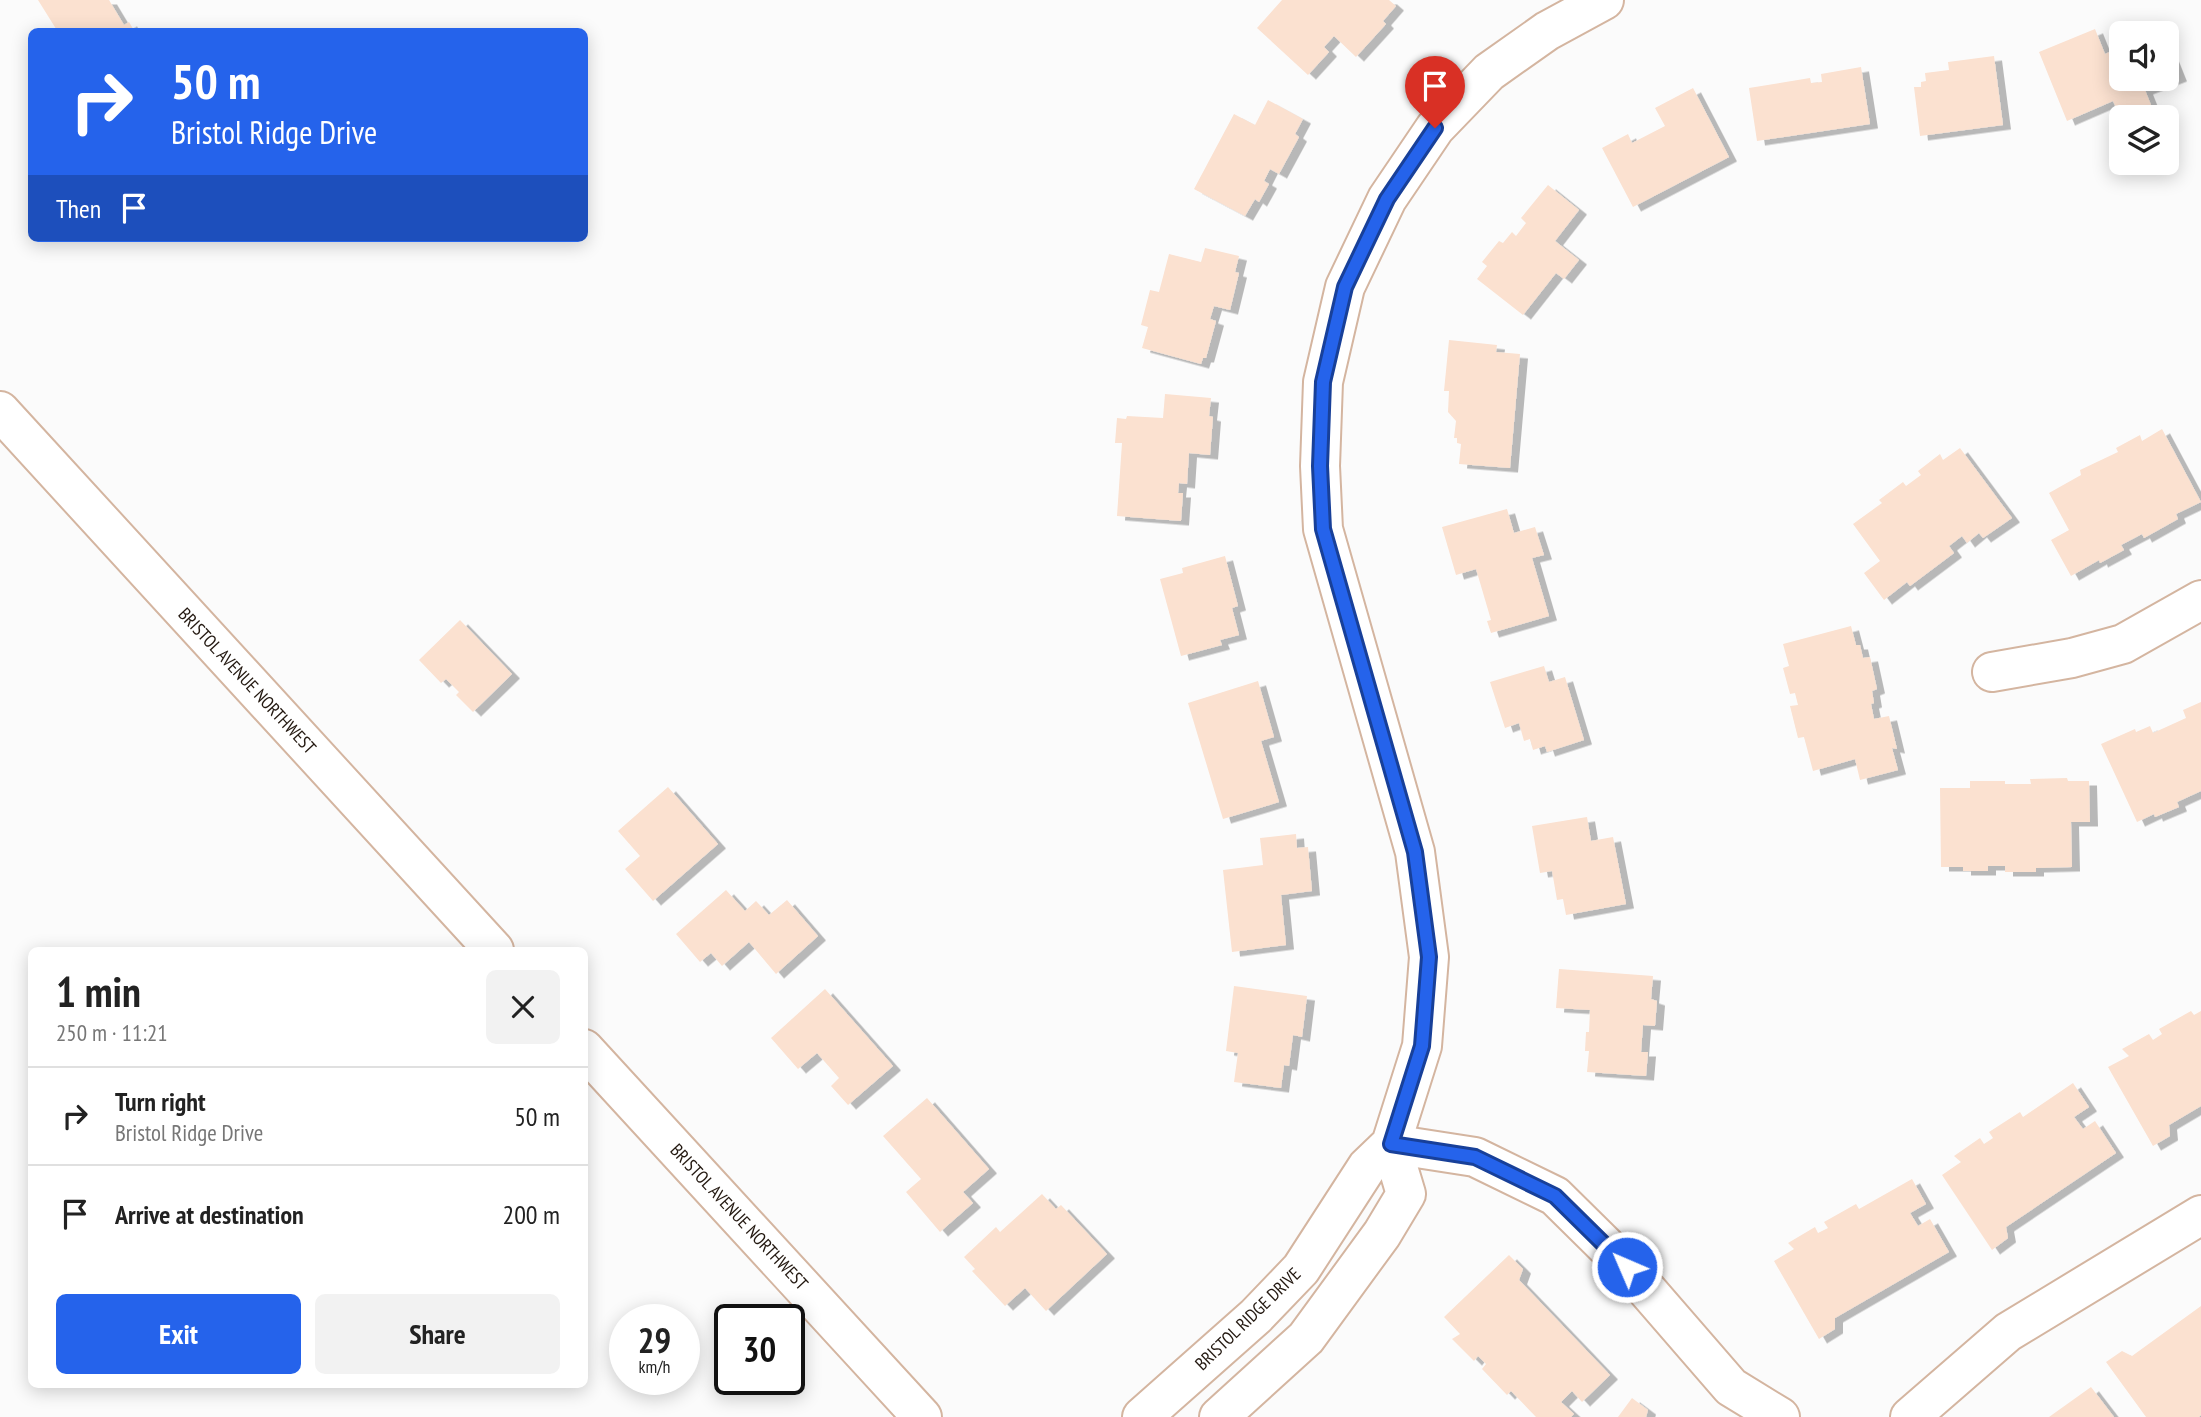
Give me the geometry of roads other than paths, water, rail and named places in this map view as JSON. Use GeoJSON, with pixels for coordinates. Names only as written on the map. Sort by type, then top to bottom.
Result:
{"type":"FeatureCollection","features":[{"type":"Feature","properties":{"kind":"street","name":"BRISTOL RIDGE DRIVE"},"geometry":{"type":"LineString","coordinates":[[1142,1417],[1256,1315],[1301,1269],[1367,1167],[1391,1144],[1422,1046],[1429,957],[1415,852],[1323,529],[1320,466],[1323,382],[1345,287],[1387,199],[1435,128],[1489,72],[1547,31],[1604,0]]}},
{"type":"Feature","properties":{"kind":"street","name":"BRISTOL AVENUE NORTHWEST"},"geometry":{"type":"LineString","coordinates":[[0,411],[491,947]]}},
{"type":"Feature","properties":{"kind":"street"},"geometry":{"type":"LineString","coordinates":[[1992,672],[2072,658],[2123,644],[2201,600]]}},
{"type":"Feature","properties":{"kind":"street","name":"BRISTOL AVENUE NORTHWEST"},"geometry":{"type":"LineString","coordinates":[[588,1053],[922,1417]]}},
{"type":"Feature","properties":{"kind":"street"},"geometry":{"type":"LineString","coordinates":[[1219,1417],[1306,1338],[1382,1234],[1406,1194],[1391,1144],[1475,1157],[1555,1196],[1627,1267],[1731,1387],[1780,1417]]}},
{"type":"Feature","properties":{"kind":"street"},"geometry":{"type":"LineString","coordinates":[[1910,1417],[2008,1332],[2201,1214]]}}]}
